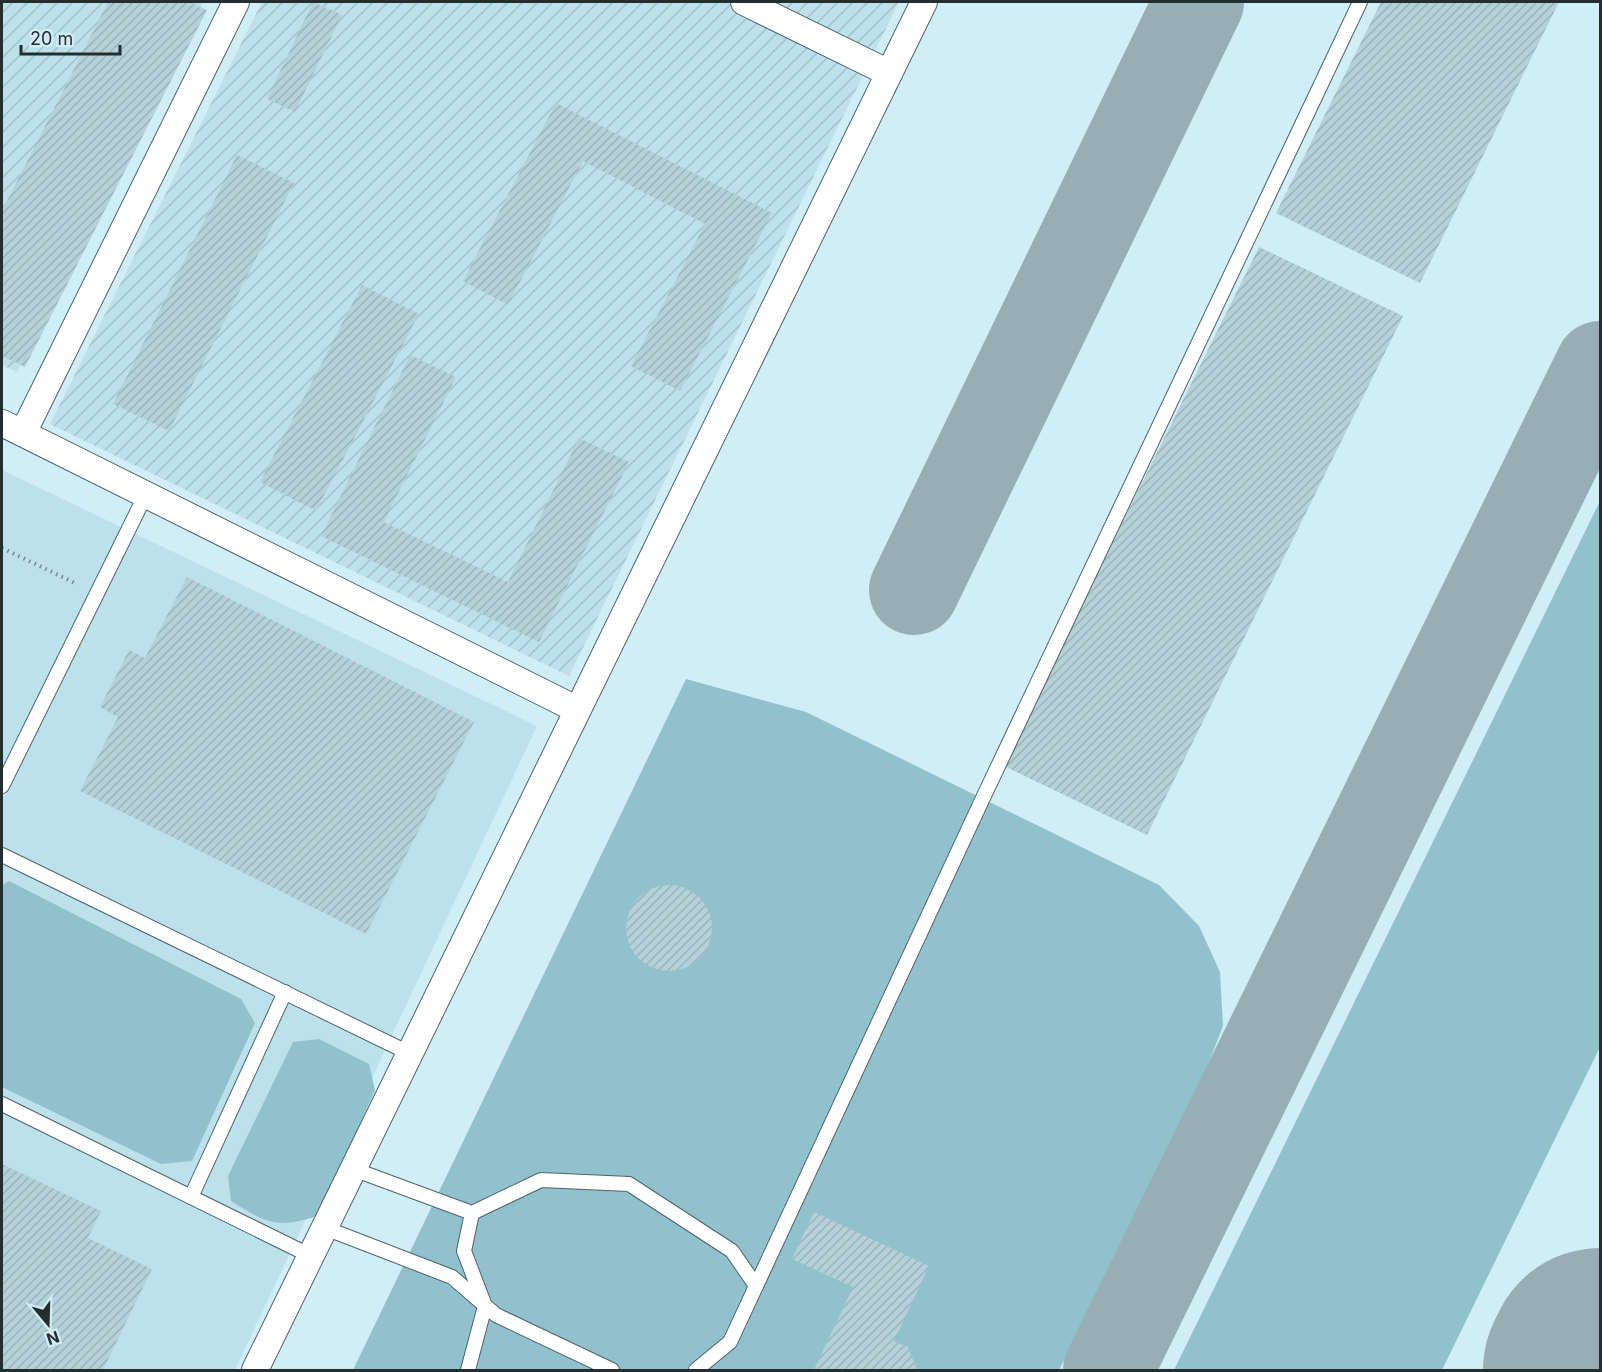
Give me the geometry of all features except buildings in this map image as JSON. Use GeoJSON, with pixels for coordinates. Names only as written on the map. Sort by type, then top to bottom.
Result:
{"type":"FeatureCollection","features":[{"type":"Feature","properties":{"kind":"street"},"geometry":{"type":"LineString","coordinates":[[236,2],[12,428],[576,709]]}},
{"type":"Feature","properties":{"kind":"street"},"geometry":{"type":"LineString","coordinates":[[744,2],[889,73]]}},
{"type":"Feature","properties":{"kind":"street"},"geometry":{"type":"LineString","coordinates":[[255,1371],[576,709],[924,2]]}},
{"type":"Feature","properties":{"kind":"lane"},"geometry":{"type":"LineString","coordinates":[[696,1371],[730,1342],[982,800],[1360,2]]}},
{"type":"Feature","properties":{"kind":"lane"},"geometry":{"type":"LineString","coordinates":[[2,786],[146,494]]}},
{"type":"Feature","properties":{"kind":"lane"},"geometry":{"type":"LineString","coordinates":[[2,855],[409,1053]]}},
{"type":"Feature","properties":{"kind":"lane"},"geometry":{"type":"LineString","coordinates":[[191,1197],[285,992]]}},
{"type":"Feature","properties":{"kind":"lane"},"geometry":{"type":"LineString","coordinates":[[2,1104],[311,1256]]}},
{"type":"Feature","properties":{"kind":"lane"},"geometry":{"type":"LineString","coordinates":[[353,1169],[472,1213],[541,1180],[629,1184],[732,1251],[756,1286]]}},
{"type":"Feature","properties":{"kind":"lane"},"geometry":{"type":"LineString","coordinates":[[468,1371],[485,1305],[464,1251],[472,1213]]}},
{"type":"Feature","properties":{"kind":"lane"},"geometry":{"type":"LineString","coordinates":[[325,1228],[452,1277],[496,1315],[612,1371]]}},
{"type":"Feature","properties":{"kind":"path"},"geometry":{"type":"LineString","coordinates":[[2,548],[97,593]]}},
{"type":"Feature","properties":{"kind":"shaded area"},"geometry":{"type":"Polygon","coordinates":[[[2,2],[203,2],[17,372],[2,365],[2,2]]]}},
{"type":"Feature","properties":{"kind":"shaded area"},"geometry":{"type":"Polygon","coordinates":[[[262,2],[899,2],[569,676],[50,424],[262,2]]]}},
{"type":"Feature","properties":{"kind":"shaded area"},"geometry":{"type":"Polygon","coordinates":[[[2,470],[537,726],[235,1370],[2,1370],[2,470]]]}},
{"type":"Feature","properties":{"kind":"shaded area"},"geometry":{"type":"Polygon","coordinates":[[[1600,501],[1600,1047],[1442,1370],[1174,1370],[1600,501]]]}},
{"type":"Feature","properties":{"kind":"shaded area"},"geometry":{"type":"Polygon","coordinates":[[[686,679],[806,712],[1159,885],[1199,926],[1220,972],[1223,1026],[1204,1075],[1059,1370],[353,1370],[686,679]]]}},
{"type":"Feature","properties":{"kind":"shaded area"},"geometry":{"type":"Polygon","coordinates":[[[9,881],[241,999],[255,1023],[192,1161],[161,1164],[2,1087],[2,885],[9,881]]]}},
{"type":"Feature","properties":{"kind":"shaded area"},"geometry":{"type":"Polygon","coordinates":[[[319,1039],[369,1064],[375,1090],[320,1215],[294,1222],[274,1222],[254,1215],[231,1201],[228,1176],[293,1042],[319,1039]]]}},
{"type":"Feature","properties":{"kind":"taxiway"},"geometry":{"type":"LineString","coordinates":[[914,590],[1199,2]]}},
{"type":"Feature","properties":{"kind":"taxiway"},"geometry":{"type":"LineString","coordinates":[[1108,1370],[1600,366]]}},
{"type":"Feature","properties":{"kind":"runway"},"geometry":{"type":"LineString","coordinates":[[1595,1370],[1600,1360]]}}]}
